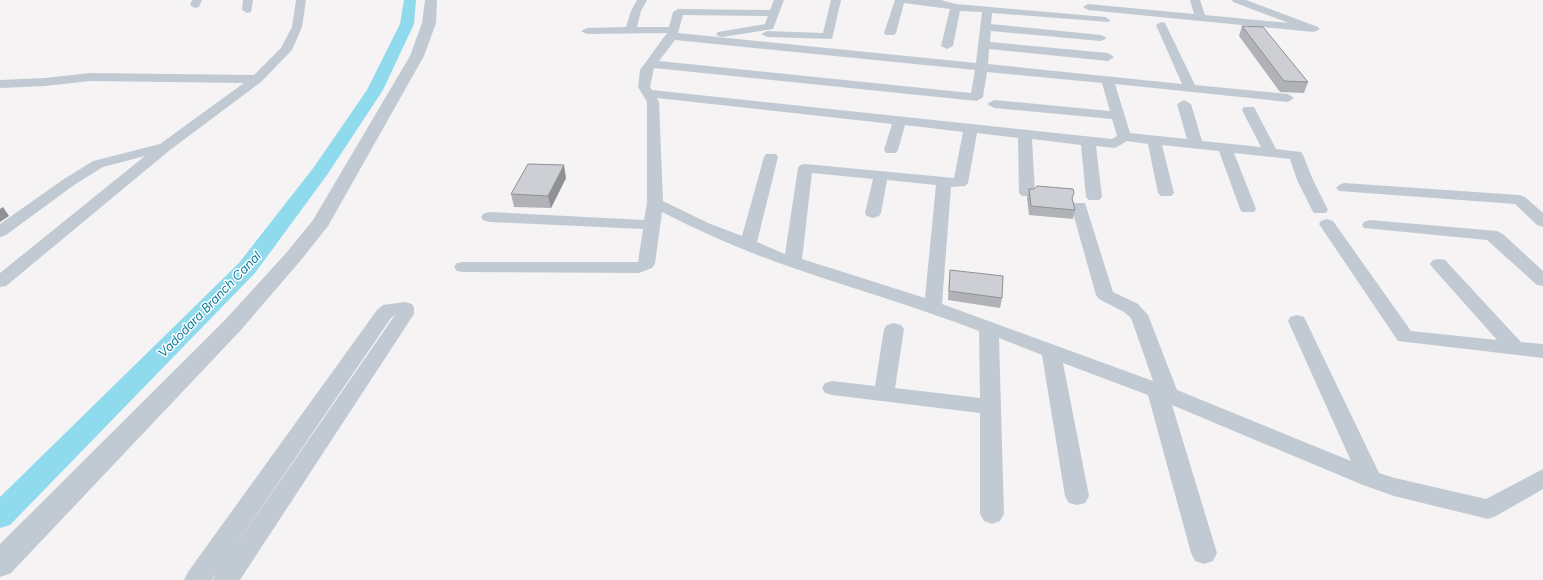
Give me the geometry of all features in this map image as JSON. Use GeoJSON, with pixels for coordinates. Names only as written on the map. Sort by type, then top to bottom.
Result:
{"type":"FeatureCollection","features":[{"type":"Feature","properties":{"kind":"street"},"geometry":{"type":"LineString","coordinates":[[0,266],[141,153],[228,88],[257,79],[286,50],[295,32],[301,0]]}},
{"type":"Feature","properties":{"kind":"street"},"geometry":{"type":"LineString","coordinates":[[0,564],[232,326],[294,256],[321,222],[416,56],[429,23],[431,0]]}},
{"type":"Feature","properties":{"kind":"street"},"geometry":{"type":"LineString","coordinates":[[630,30],[636,11],[642,0]]}},
{"type":"Feature","properties":{"kind":"street"},"geometry":{"type":"LineString","coordinates":[[734,33],[769,27],[779,0]]}},
{"type":"Feature","properties":{"kind":"street"},"geometry":{"type":"LineString","coordinates":[[673,33],[734,33],[828,37],[836,0]]}},
{"type":"Feature","properties":{"kind":"street"},"geometry":{"type":"LineString","coordinates":[[890,33],[901,0],[935,2],[956,7],[987,10],[1086,7],[1314,29],[1237,0]]}},
{"type":"Feature","properties":{"kind":"street"},"geometry":{"type":"LineString","coordinates":[[1142,0],[1146,12]]}},
{"type":"Feature","properties":{"kind":"street"},"geometry":{"type":"LineString","coordinates":[[1195,0],[1200,18]]}},
{"type":"Feature","properties":{"kind":"street"},"geometry":{"type":"LineString","coordinates":[[947,46],[956,7]]}},
{"type":"Feature","properties":{"kind":"street"},"geometry":{"type":"LineString","coordinates":[[1086,7],[1161,25],[1233,31]]}},
{"type":"Feature","properties":{"kind":"street"},"geometry":{"type":"LineString","coordinates":[[650,64],[976,97],[982,67],[987,10]]}},
{"type":"Feature","properties":{"kind":"street"},"geometry":{"type":"LineString","coordinates":[[463,267],[639,268],[646,264],[655,203],[653,102],[644,86],[646,70],[673,33],[678,12],[774,13]]}},
{"type":"Feature","properties":{"kind":"street"},"geometry":{"type":"LineString","coordinates":[[1161,25],[1190,88]]}},
{"type":"Feature","properties":{"kind":"street"},"geometry":{"type":"LineString","coordinates":[[986,27],[1102,38]]}},
{"type":"Feature","properties":{"kind":"street"},"geometry":{"type":"LineString","coordinates":[[587,31],[630,30],[673,33],[982,67],[1288,98]]}},
{"type":"Feature","properties":{"kind":"street"},"geometry":{"type":"LineString","coordinates":[[0,282],[243,83],[283,39],[295,32]]}},
{"type":"Feature","properties":{"kind":"street"},"geometry":{"type":"LineString","coordinates":[[984,45],[1108,57]]}},
{"type":"Feature","properties":{"kind":"street"},"geometry":{"type":"LineString","coordinates":[[0,84],[45,82],[90,77],[243,83]]}},
{"type":"Feature","properties":{"kind":"street"},"geometry":{"type":"LineString","coordinates":[[1107,80],[1124,137]]}},
{"type":"Feature","properties":{"kind":"street"},"geometry":{"type":"LineString","coordinates":[[45,82],[62,85],[228,88]]}},
{"type":"Feature","properties":{"kind":"street"},"geometry":{"type":"LineString","coordinates":[[648,94],[1115,144],[1124,137],[1296,155],[1305,180],[1323,217],[1405,338],[1543,351]]}},
{"type":"Feature","properties":{"kind":"street"},"geometry":{"type":"LineString","coordinates":[[994,104],[1118,116]]}},
{"type":"Feature","properties":{"kind":"street"},"geometry":{"type":"LineString","coordinates":[[1184,104],[1196,145]]}},
{"type":"Feature","properties":{"kind":"street"},"geometry":{"type":"LineString","coordinates":[[1249,110],[1271,152]]}},
{"type":"Feature","properties":{"kind":"street"},"geometry":{"type":"LineString","coordinates":[[891,150],[900,120]]}},
{"type":"Feature","properties":{"kind":"street"},"geometry":{"type":"LineString","coordinates":[[793,261],[805,168],[960,183],[971,128]]}},
{"type":"Feature","properties":{"kind":"street"},"geometry":{"type":"LineString","coordinates":[[1025,135],[1027,193]]}},
{"type":"Feature","properties":{"kind":"street"},"geometry":{"type":"LineString","coordinates":[[1154,140],[1166,193]]}},
{"type":"Feature","properties":{"kind":"street"},"geometry":{"type":"LineString","coordinates":[[1088,141],[1086,201],[1105,295],[1131,308],[1139,315],[1163,393],[1204,553]]}},
{"type":"Feature","properties":{"kind":"street"},"geometry":{"type":"LineString","coordinates":[[0,232],[69,182],[98,164],[165,146]]}},
{"type":"Feature","properties":{"kind":"street"},"geometry":{"type":"LineString","coordinates":[[1226,148],[1248,209]]}},
{"type":"Feature","properties":{"kind":"street"},"geometry":{"type":"LineString","coordinates":[[748,244],[771,157]]}},
{"type":"Feature","properties":{"kind":"street"},"geometry":{"type":"LineString","coordinates":[[873,213],[881,175]]}},
{"type":"Feature","properties":{"kind":"street"},"geometry":{"type":"LineString","coordinates":[[934,307],[944,181]]}},
{"type":"Feature","properties":{"kind":"street"},"geometry":{"type":"LineString","coordinates":[[1344,188],[1519,200],[1543,222]]}},
{"type":"Feature","properties":{"kind":"street"},"geometry":{"type":"LineString","coordinates":[[655,203],[702,226],[748,244],[793,261],[934,307],[1051,350],[1163,393],[1371,479],[1394,487],[1488,509],[1543,478]]}},
{"type":"Feature","properties":{"kind":"street"},"geometry":{"type":"LineString","coordinates":[[488,217],[651,224]]}},
{"type":"Feature","properties":{"kind":"street"},"geometry":{"type":"LineString","coordinates":[[1370,225],[1483,233],[1491,235],[1498,239],[1543,281]]}},
{"type":"Feature","properties":{"kind":"street"},"geometry":{"type":"LineString","coordinates":[[1439,264],[1515,348]]}},
{"type":"Feature","properties":{"kind":"street"},"geometry":{"type":"LineString","coordinates":[[197,580],[384,314],[390,309],[404,308],[405,314],[226,580]]}},
{"type":"Feature","properties":{"kind":"street"},"geometry":{"type":"LineString","coordinates":[[1297,321],[1371,479]]}},
{"type":"Feature","properties":{"kind":"street"},"geometry":{"type":"LineString","coordinates":[[989,328],[992,514]]}},
{"type":"Feature","properties":{"kind":"street"},"geometry":{"type":"LineString","coordinates":[[884,394],[894,329]]}},
{"type":"Feature","properties":{"kind":"street"},"geometry":{"type":"LineString","coordinates":[[1051,350],[1077,496]]}},
{"type":"Feature","properties":{"kind":"street"},"geometry":{"type":"LineString","coordinates":[[832,388],[991,407]]}},
{"type":"Feature","properties":{"kind":"building"},"geometry":{"type":"Polygon","coordinates":[[[1242,26],[1263,27],[1308,82],[1284,81],[1242,26]]]}},
{"type":"Feature","properties":{"kind":"building"},"geometry":{"type":"Polygon","coordinates":[[[528,164],[564,165],[548,196],[511,194],[528,164]]]}},
{"type":"Feature","properties":{"kind":"building"},"geometry":{"type":"Polygon","coordinates":[[[1037,186],[1073,189],[1074,193],[1072,198],[1075,210],[1031,206],[1029,189],[1034,189],[1037,186]]]}},
{"type":"Feature","properties":{"kind":"building"},"geometry":{"type":"Polygon","coordinates":[[[950,270],[1003,276],[1002,298],[949,291],[950,270]]]}},
{"type":"Feature","properties":{"kind":"waterway","name":"Vadodara Branch Canal"},"geometry":{"type":"LineString","coordinates":[[0,516],[247,268],[321,171],[375,90],[407,24],[410,0]]}}]}
